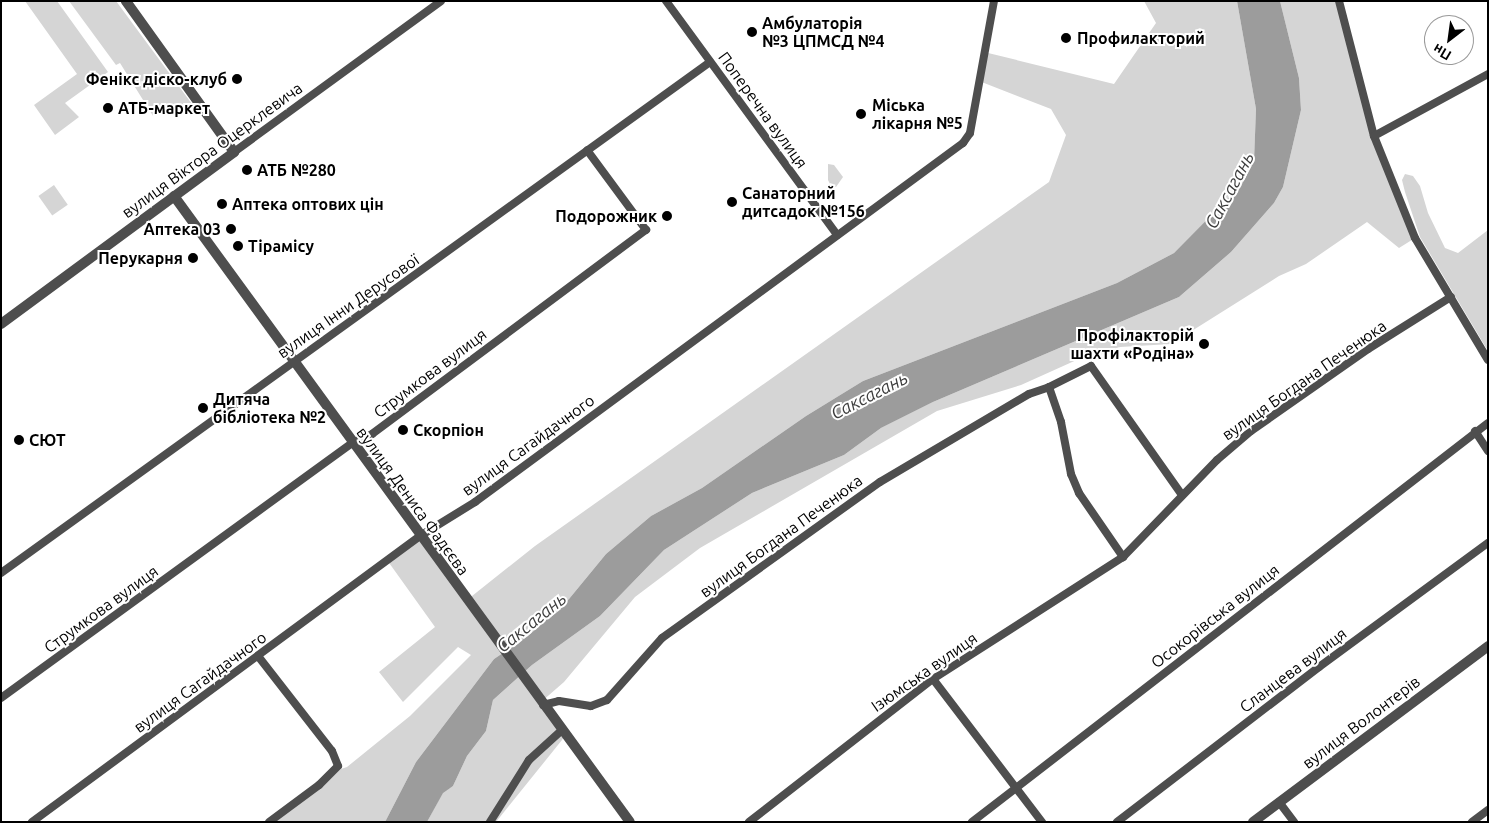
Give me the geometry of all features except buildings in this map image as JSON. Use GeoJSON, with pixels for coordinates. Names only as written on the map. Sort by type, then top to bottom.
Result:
{"type":"FeatureCollection","features":[{"type":"Feature","properties":{"kind":"street"},"geometry":{"type":"LineString","coordinates":[[126,1],[234,152]]}},
{"type":"Feature","properties":{"kind":"street","name":"вулиця Віктора Оцерклевича"},"geometry":{"type":"LineString","coordinates":[[1,324],[441,1]]}},
{"type":"Feature","properties":{"kind":"street","name":"Поперечна вулиця"},"geometry":{"type":"LineString","coordinates":[[666,1],[837,235]]}},
{"type":"Feature","properties":{"kind":"street","name":"вулиця Сагайдачного"},"geometry":{"type":"LineString","coordinates":[[32,822],[420,536],[475,502],[963,143],[970,133],[994,1]]}},
{"type":"Feature","properties":{"kind":"street"},"geometry":{"type":"LineString","coordinates":[[1339,1],[1374,136],[1415,238],[1488,360]]}},
{"type":"Feature","properties":{"kind":"street","name":"вулиця Інни Дерусової"},"geometry":{"type":"LineString","coordinates":[[1,573],[292,361],[398,289],[710,62]]}},
{"type":"Feature","properties":{"kind":"street"},"geometry":{"type":"LineString","coordinates":[[1374,136],[1488,74]]}},
{"type":"Feature","properties":{"kind":"street","name":"Струмкова вулиця"},"geometry":{"type":"LineString","coordinates":[[1,698],[352,443],[372,434],[646,230],[587,150]]}},
{"type":"Feature","properties":{"kind":"street","name":"вулиця Дениса Фадєєва"},"geometry":{"type":"LineString","coordinates":[[174,196],[492,636],[630,822]]}},
{"type":"Feature","properties":{"kind":"street","name":"вулиця Богдана Печенюка"},"geometry":{"type":"LineString","coordinates":[[1123,557],[1138,544],[1182,495],[1251,431],[1368,349],[1451,297]]}},
{"type":"Feature","properties":{"kind":"street","name":"вулиця Богдана Печенюка"},"geometry":{"type":"LineString","coordinates":[[542,704],[559,701],[591,706],[607,700],[662,638],[906,464],[949,442],[1029,394],[1049,387],[1091,366],[1182,495]]}},
{"type":"Feature","properties":{"kind":"street"},"geometry":{"type":"LineString","coordinates":[[1049,387],[1062,422],[1074,481],[1123,557]]}},
{"type":"Feature","properties":{"kind":"street"},"geometry":{"type":"LineString","coordinates":[[1488,423],[1475,432],[1488,451]]}},
{"type":"Feature","properties":{"kind":"street","name":"Осокорівська вулиця"},"geometry":{"type":"LineString","coordinates":[[972,822],[1475,432]]}},
{"type":"Feature","properties":{"kind":"street","name":"Сланцева вулиця"},"geometry":{"type":"LineString","coordinates":[[1117,822],[1319,666],[1488,543]]}},
{"type":"Feature","properties":{"kind":"street","name":"Ізюмська вулиця"},"geometry":{"type":"LineString","coordinates":[[748,822],[933,679],[1123,557]]}},
{"type":"Feature","properties":{"kind":"street","name":"вулиця Волонтерів"},"geometry":{"type":"LineString","coordinates":[[1253,822],[1488,646]]}},
{"type":"Feature","properties":{"kind":"street"},"geometry":{"type":"LineString","coordinates":[[258,656],[332,751],[338,766],[324,780],[268,822]]}},
{"type":"Feature","properties":{"kind":"street"},"geometry":{"type":"LineString","coordinates":[[933,679],[1042,822]]}},
{"type":"Feature","properties":{"kind":"street"},"geometry":{"type":"LineString","coordinates":[[490,822],[529,760],[562,730]]}},
{"type":"Feature","properties":{"kind":"street"},"geometry":{"type":"LineString","coordinates":[[1279,802],[1294,822]]}},
{"type":"Feature","properties":{"kind":"street"},"geometry":{"type":"LineString","coordinates":[[1472,822],[1488,810]]}},
{"type":"Feature","properties":{"kind":"shaded area"},"geometry":{"type":"Polygon","coordinates":[[[25,1],[57,1],[108,72],[65,103],[79,117],[55,135],[34,105],[77,74],[25,1]]]}},
{"type":"Feature","properties":{"kind":"shaded area"},"geometry":{"type":"Polygon","coordinates":[[[69,1],[116,1],[192,104],[153,116],[120,63],[116,65],[69,1]]]}},
{"type":"Feature","properties":{"kind":"shaded area"},"geometry":{"type":"Polygon","coordinates":[[[1144,1],[1237,1],[1256,109],[1254,162],[1242,184],[1174,253],[1117,283],[863,381],[806,416],[702,488],[651,516],[606,554],[569,599],[528,636],[494,659],[416,762],[385,822],[269,822],[335,771],[347,767],[410,716],[471,655],[458,647],[403,702],[379,672],[435,627],[387,560],[420,536],[467,600],[535,546],[1049,182],[1066,135],[1051,109],[979,81],[984,52],[1114,84],[1156,23],[1144,1]]]}},
{"type":"Feature","properties":{"kind":"shaded area"},"geometry":{"type":"Polygon","coordinates":[[[1280,1],[1339,1],[1366,107],[1415,238],[1399,248],[1367,222],[1306,264],[1279,276],[1171,344],[1120,347],[1089,359],[1081,358],[1021,385],[937,411],[700,548],[635,597],[564,682],[541,702],[566,735],[496,822],[427,822],[443,792],[453,786],[467,756],[486,731],[493,700],[532,665],[600,616],[664,550],[752,493],[844,455],[881,428],[933,402],[1179,297],[1231,252],[1274,203],[1283,187],[1301,110],[1299,78],[1280,1]]]}},
{"type":"Feature","properties":{"kind":"shaded area"},"geometry":{"type":"Polygon","coordinates":[[[828,164],[834,165],[843,177],[836,187],[831,186],[828,180],[828,164]]]}},
{"type":"Feature","properties":{"kind":"shaded area"},"geometry":{"type":"Polygon","coordinates":[[[1405,174],[1413,176],[1420,186],[1428,213],[1445,248],[1458,253],[1488,230],[1488,351],[1420,237],[1402,180],[1405,174]]]}},
{"type":"Feature","properties":{"kind":"shaded area"},"geometry":{"type":"Polygon","coordinates":[[[54,185],[68,205],[52,216],[38,196],[54,185]]]}},
{"type":"Feature","properties":{"kind":"water","name":"Саксагань"},"geometry":{"type":"Polygon","coordinates":[[[1237,1],[1280,1],[1299,78],[1301,110],[1283,187],[1274,203],[1231,252],[1179,297],[933,402],[881,428],[844,455],[752,493],[664,550],[600,616],[532,665],[493,700],[486,731],[467,756],[453,786],[443,793],[427,822],[385,822],[416,762],[494,659],[528,636],[569,599],[606,554],[651,516],[702,488],[806,416],[863,381],[1117,283],[1174,253],[1242,184],[1254,161],[1256,109],[1237,1]]]}},
{"type":"Feature","properties":{"kind":"place","name":"Амбулаторія №3 ЦПМСД №4"},"geometry":{"type":"Point","coordinates":[752,32]}},
{"type":"Feature","properties":{"kind":"place","name":"Профилакторий"},"geometry":{"type":"Point","coordinates":[1066,38]}},
{"type":"Feature","properties":{"kind":"place","name":"Фенікс діско-клуб"},"geometry":{"type":"Point","coordinates":[237,79]}},
{"type":"Feature","properties":{"kind":"place","name":"АТБ-маркет"},"geometry":{"type":"Point","coordinates":[108,108]}},
{"type":"Feature","properties":{"kind":"place","name":"Міська лікарня №5"},"geometry":{"type":"Point","coordinates":[861,114]}},
{"type":"Feature","properties":{"kind":"place","name":"АТБ №280"},"geometry":{"type":"Point","coordinates":[247,170]}},
{"type":"Feature","properties":{"kind":"place","name":"Санаторний дитсадок №156"},"geometry":{"type":"Point","coordinates":[732,202]}},
{"type":"Feature","properties":{"kind":"place","name":"Аптека оптових цін"},"geometry":{"type":"Point","coordinates":[222,204]}},
{"type":"Feature","properties":{"kind":"place","name":"Подорожник"},"geometry":{"type":"Point","coordinates":[667,216]}},
{"type":"Feature","properties":{"kind":"place","name":"Аптека 03"},"geometry":{"type":"Point","coordinates":[231,229]}},
{"type":"Feature","properties":{"kind":"place","name":"Тірамісу"},"geometry":{"type":"Point","coordinates":[238,246]}},
{"type":"Feature","properties":{"kind":"place","name":"Перукарня"},"geometry":{"type":"Point","coordinates":[193,258]}},
{"type":"Feature","properties":{"kind":"place","name":"Профілакторій шахти «Родіна»"},"geometry":{"type":"Point","coordinates":[1204,344]}},
{"type":"Feature","properties":{"kind":"place","name":"Дитяча бібліотека №2"},"geometry":{"type":"Point","coordinates":[203,408]}},
{"type":"Feature","properties":{"kind":"place","name":"Скорпіон"},"geometry":{"type":"Point","coordinates":[403,430]}},
{"type":"Feature","properties":{"kind":"place","name":"СЮТ"},"geometry":{"type":"Point","coordinates":[19,440]}}]}
